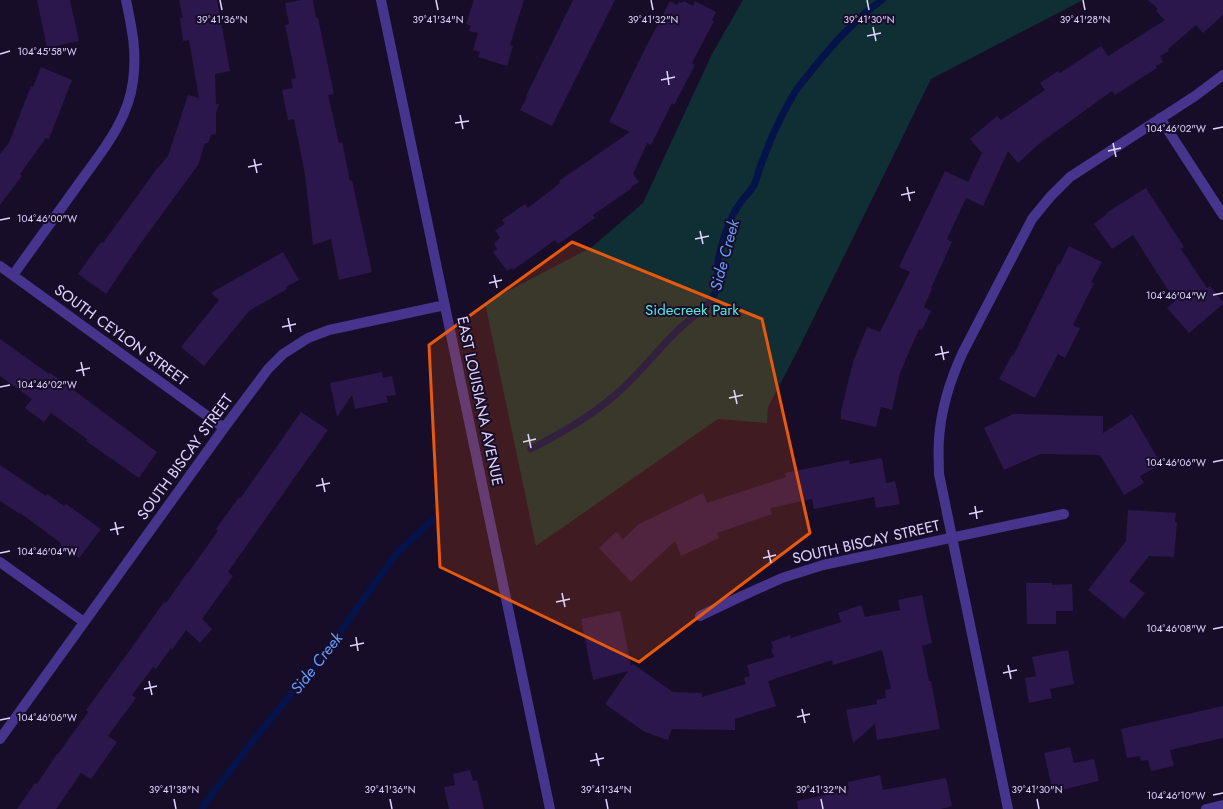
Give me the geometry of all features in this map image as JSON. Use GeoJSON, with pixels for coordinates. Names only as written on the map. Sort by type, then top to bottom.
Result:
{"type":"FeatureCollection","features":[{"type":"Feature","properties":{"kind":"street"},"geometry":{"type":"LineString","coordinates":[[13,275],[116,132],[128,104],[133,82],[135,51],[126,0]]}},
{"type":"Feature","properties":{"kind":"street","name":"EAST LOUISIANA AVENUE"},"geometry":{"type":"LineString","coordinates":[[381,0],[550,809]]}},
{"type":"Feature","properties":{"kind":"street"},"geometry":{"type":"LineString","coordinates":[[1008,809],[939,474],[939,439],[943,406],[963,352],[1032,219],[1050,197],[1070,177],[1196,96],[1223,75]]}},
{"type":"Feature","properties":{"kind":"street"},"geometry":{"type":"LineString","coordinates":[[1160,118],[1223,215]]}},
{"type":"Feature","properties":{"kind":"street","name":"SOUTH CEYLON STREET"},"geometry":{"type":"LineString","coordinates":[[0,266],[224,428]]}},
{"type":"Feature","properties":{"kind":"street","name":"SOUTH BISCAY STREET"},"geometry":{"type":"LineString","coordinates":[[0,739],[224,428],[268,369],[283,354],[308,338],[329,330],[445,305]]}},
{"type":"Feature","properties":{"kind":"street","name":"SOUTH BISCAY STREET"},"geometry":{"type":"LineString","coordinates":[[700,616],[782,578],[823,565],[1064,514]]}},
{"type":"Feature","properties":{"kind":"street"},"geometry":{"type":"LineString","coordinates":[[0,562],[84,622]]}},
{"type":"Feature","properties":{"kind":"street"},"geometry":{"type":"LineString","coordinates":[[1206,809],[1223,806]]}},
{"type":"Feature","properties":{"kind":"highlighted area"},"geometry":{"type":"Polygon","coordinates":[[[572,242],[762,319],[810,533],[639,662],[440,567],[429,345],[572,242]]]}},
{"type":"Feature","properties":{"kind":"green space","name":"Sidecreek Park"},"geometry":{"type":"Polygon","coordinates":[[[743,0],[1083,0],[931,79],[798,350],[768,407],[767,423],[718,419],[536,546],[485,303],[592,247],[643,203],[712,54],[743,0]]]}},
{"type":"Feature","properties":{"kind":"building"},"geometry":{"type":"Polygon","coordinates":[[[37,0],[70,0],[79,41],[47,48],[37,0]]]}},
{"type":"Feature","properties":{"kind":"building"},"geometry":{"type":"Polygon","coordinates":[[[179,0],[217,0],[230,71],[215,74],[216,104],[219,104],[216,113],[216,134],[211,135],[208,143],[205,143],[198,165],[138,247],[106,294],[78,274],[168,156],[188,95],[199,98],[189,40],[183,41],[180,18],[183,18],[179,0]]]}},
{"type":"Feature","properties":{"kind":"building"},"geometry":{"type":"Polygon","coordinates":[[[313,0],[316,18],[318,18],[334,94],[328,95],[339,143],[342,142],[350,181],[352,180],[372,272],[339,280],[331,239],[313,245],[305,174],[294,119],[288,120],[282,90],[293,88],[291,79],[296,78],[285,25],[289,24],[285,3],[313,0]]]}},
{"type":"Feature","properties":{"kind":"building"},"geometry":{"type":"Polygon","coordinates":[[[474,0],[524,0],[510,45],[513,46],[507,66],[478,57],[480,52],[473,50],[478,33],[469,31],[471,26],[466,24],[474,0]]]}},
{"type":"Feature","properties":{"kind":"building"},"geometry":{"type":"Polygon","coordinates":[[[573,0],[615,0],[552,126],[520,110],[573,0]]]}},
{"type":"Feature","properties":{"kind":"building"},"geometry":{"type":"Polygon","coordinates":[[[1148,0],[1223,0],[1223,15],[1203,33],[1196,25],[1168,49],[1169,51],[1160,56],[1163,62],[1156,66],[1157,68],[1115,95],[1112,91],[1040,143],[1018,163],[1008,151],[983,206],[966,198],[947,239],[952,242],[924,307],[931,311],[922,330],[919,329],[900,373],[892,410],[881,407],[876,427],[841,419],[841,411],[853,362],[867,327],[880,332],[910,272],[899,267],[945,171],[968,182],[982,153],[970,139],[997,116],[1001,120],[1045,90],[1040,83],[1058,71],[1060,73],[1101,46],[1108,56],[1165,20],[1156,11],[1158,9],[1148,0]]]}},
{"type":"Feature","properties":{"kind":"building"},"geometry":{"type":"Polygon","coordinates":[[[670,1],[677,5],[679,2],[682,3],[684,1],[693,6],[695,1],[716,12],[712,20],[714,21],[692,63],[695,65],[674,105],[672,103],[651,145],[647,143],[633,174],[639,182],[593,215],[595,218],[567,238],[558,244],[555,240],[513,270],[512,268],[507,271],[493,252],[497,249],[494,243],[500,238],[495,230],[505,224],[502,220],[525,204],[528,208],[560,183],[559,181],[630,132],[609,122],[670,1]]]}},
{"type":"Feature","properties":{"kind":"building"},"geometry":{"type":"Polygon","coordinates":[[[41,67],[72,80],[49,139],[46,138],[20,174],[22,176],[0,205],[0,154],[9,143],[31,86],[33,87],[41,67]]]}},
{"type":"Feature","properties":{"kind":"building"},"geometry":{"type":"Polygon","coordinates":[[[1146,188],[1184,247],[1181,249],[1207,288],[1210,286],[1223,302],[1223,304],[1189,333],[1167,308],[1175,301],[1133,235],[1112,249],[1094,224],[1107,214],[1106,213],[1146,188]]]}},
{"type":"Feature","properties":{"kind":"building"},"geometry":{"type":"Polygon","coordinates":[[[1069,246],[1102,262],[1091,282],[1094,283],[1073,325],[1080,328],[1065,358],[1058,354],[1035,398],[999,379],[1012,355],[1013,356],[1069,246]]]}},
{"type":"Feature","properties":{"kind":"building"},"geometry":{"type":"Polygon","coordinates":[[[283,252],[299,280],[286,287],[287,289],[249,311],[204,366],[181,347],[219,300],[211,293],[283,252]]]}},
{"type":"Feature","properties":{"kind":"building"},"geometry":{"type":"Polygon","coordinates":[[[0,339],[49,374],[50,373],[60,380],[157,452],[139,478],[86,441],[87,439],[51,413],[44,422],[25,408],[32,399],[0,376],[0,339]]]}},
{"type":"Feature","properties":{"kind":"building"},"geometry":{"type":"Polygon","coordinates":[[[382,372],[383,378],[392,376],[396,395],[386,396],[388,402],[355,409],[352,395],[337,417],[330,383],[382,372]]]}},
{"type":"Feature","properties":{"kind":"building"},"geometry":{"type":"Polygon","coordinates":[[[301,412],[328,430],[228,572],[233,576],[202,619],[212,629],[200,643],[186,630],[156,669],[153,667],[132,695],[136,698],[108,736],[117,742],[91,779],[81,773],[56,809],[17,809],[35,783],[37,784],[88,712],[86,710],[164,602],[166,603],[188,573],[218,531],[216,529],[239,497],[240,499],[301,412]]]}},
{"type":"Feature","properties":{"kind":"building"},"geometry":{"type":"Polygon","coordinates":[[[1013,414],[1103,416],[1103,433],[1132,414],[1161,464],[1140,476],[1144,483],[1124,495],[1100,455],[1040,454],[1004,470],[984,428],[1013,414]]]}},
{"type":"Feature","properties":{"kind":"building"},"geometry":{"type":"Polygon","coordinates":[[[882,458],[886,483],[895,481],[900,504],[876,508],[874,497],[814,509],[812,499],[770,508],[772,514],[717,533],[719,538],[681,556],[675,541],[631,582],[599,548],[616,532],[623,539],[639,524],[703,493],[707,503],[786,477],[785,473],[849,460],[850,464],[882,458]]]}},
{"type":"Feature","properties":{"kind":"building"},"geometry":{"type":"Polygon","coordinates":[[[0,465],[46,496],[47,494],[64,506],[66,504],[101,529],[79,558],[20,513],[0,501],[0,465]]]}},
{"type":"Feature","properties":{"kind":"building"},"geometry":{"type":"Polygon","coordinates":[[[1128,510],[1176,513],[1175,522],[1177,522],[1174,557],[1149,556],[1129,581],[1145,593],[1124,619],[1088,590],[1126,541],[1128,510]]]}},
{"type":"Feature","properties":{"kind":"building"},"geometry":{"type":"Polygon","coordinates":[[[1026,583],[1052,583],[1052,585],[1072,584],[1073,611],[1056,611],[1056,624],[1027,624],[1026,583]]]}},
{"type":"Feature","properties":{"kind":"building"},"geometry":{"type":"Polygon","coordinates":[[[922,595],[932,643],[922,646],[929,681],[931,681],[940,729],[877,740],[875,724],[853,743],[846,710],[877,704],[876,700],[886,698],[885,690],[891,689],[882,650],[833,665],[832,660],[768,681],[776,706],[735,719],[735,730],[672,729],[668,740],[645,732],[605,704],[628,671],[593,680],[581,619],[620,611],[631,666],[633,664],[673,692],[702,693],[702,697],[746,684],[744,678],[750,676],[747,665],[774,657],[771,649],[773,648],[771,642],[790,635],[791,638],[841,622],[838,613],[861,605],[865,617],[900,610],[898,600],[922,595]]]}},
{"type":"Feature","properties":{"kind":"building"},"geometry":{"type":"Polygon","coordinates":[[[1068,650],[1074,684],[1050,689],[1052,698],[1029,703],[1025,678],[1036,676],[1032,657],[1068,650]]]}},
{"type":"Feature","properties":{"kind":"building"},"geometry":{"type":"Polygon","coordinates":[[[1223,706],[1223,738],[1170,750],[1174,766],[1151,771],[1148,760],[1141,761],[1140,756],[1127,758],[1121,729],[1223,706]]]}},
{"type":"Feature","properties":{"kind":"building"},"geometry":{"type":"Polygon","coordinates":[[[1070,747],[1074,763],[1094,759],[1099,781],[1053,792],[1044,753],[1070,747]]]}},
{"type":"Feature","properties":{"kind":"building"},"geometry":{"type":"Polygon","coordinates":[[[470,770],[473,781],[477,780],[484,809],[449,809],[444,787],[455,785],[453,774],[470,770]]]}},
{"type":"Feature","properties":{"kind":"building"},"geometry":{"type":"Polygon","coordinates":[[[880,775],[883,790],[946,778],[952,806],[941,809],[798,809],[797,801],[849,790],[848,782],[880,775]]]}},
{"type":"Feature","properties":{"kind":"waterway","name":"Side Creek"},"geometry":{"type":"LineString","coordinates":[[531,449],[575,424],[605,403],[623,388],[678,330],[709,303],[717,288],[718,261],[730,222],[739,205],[755,183],[761,164],[778,124],[795,92],[836,41],[863,15],[882,0]]}},
{"type":"Feature","properties":{"kind":"waterway","name":"Side Creek"},"geometry":{"type":"LineString","coordinates":[[201,809],[251,743],[325,653],[396,554],[434,519]]}}]}
